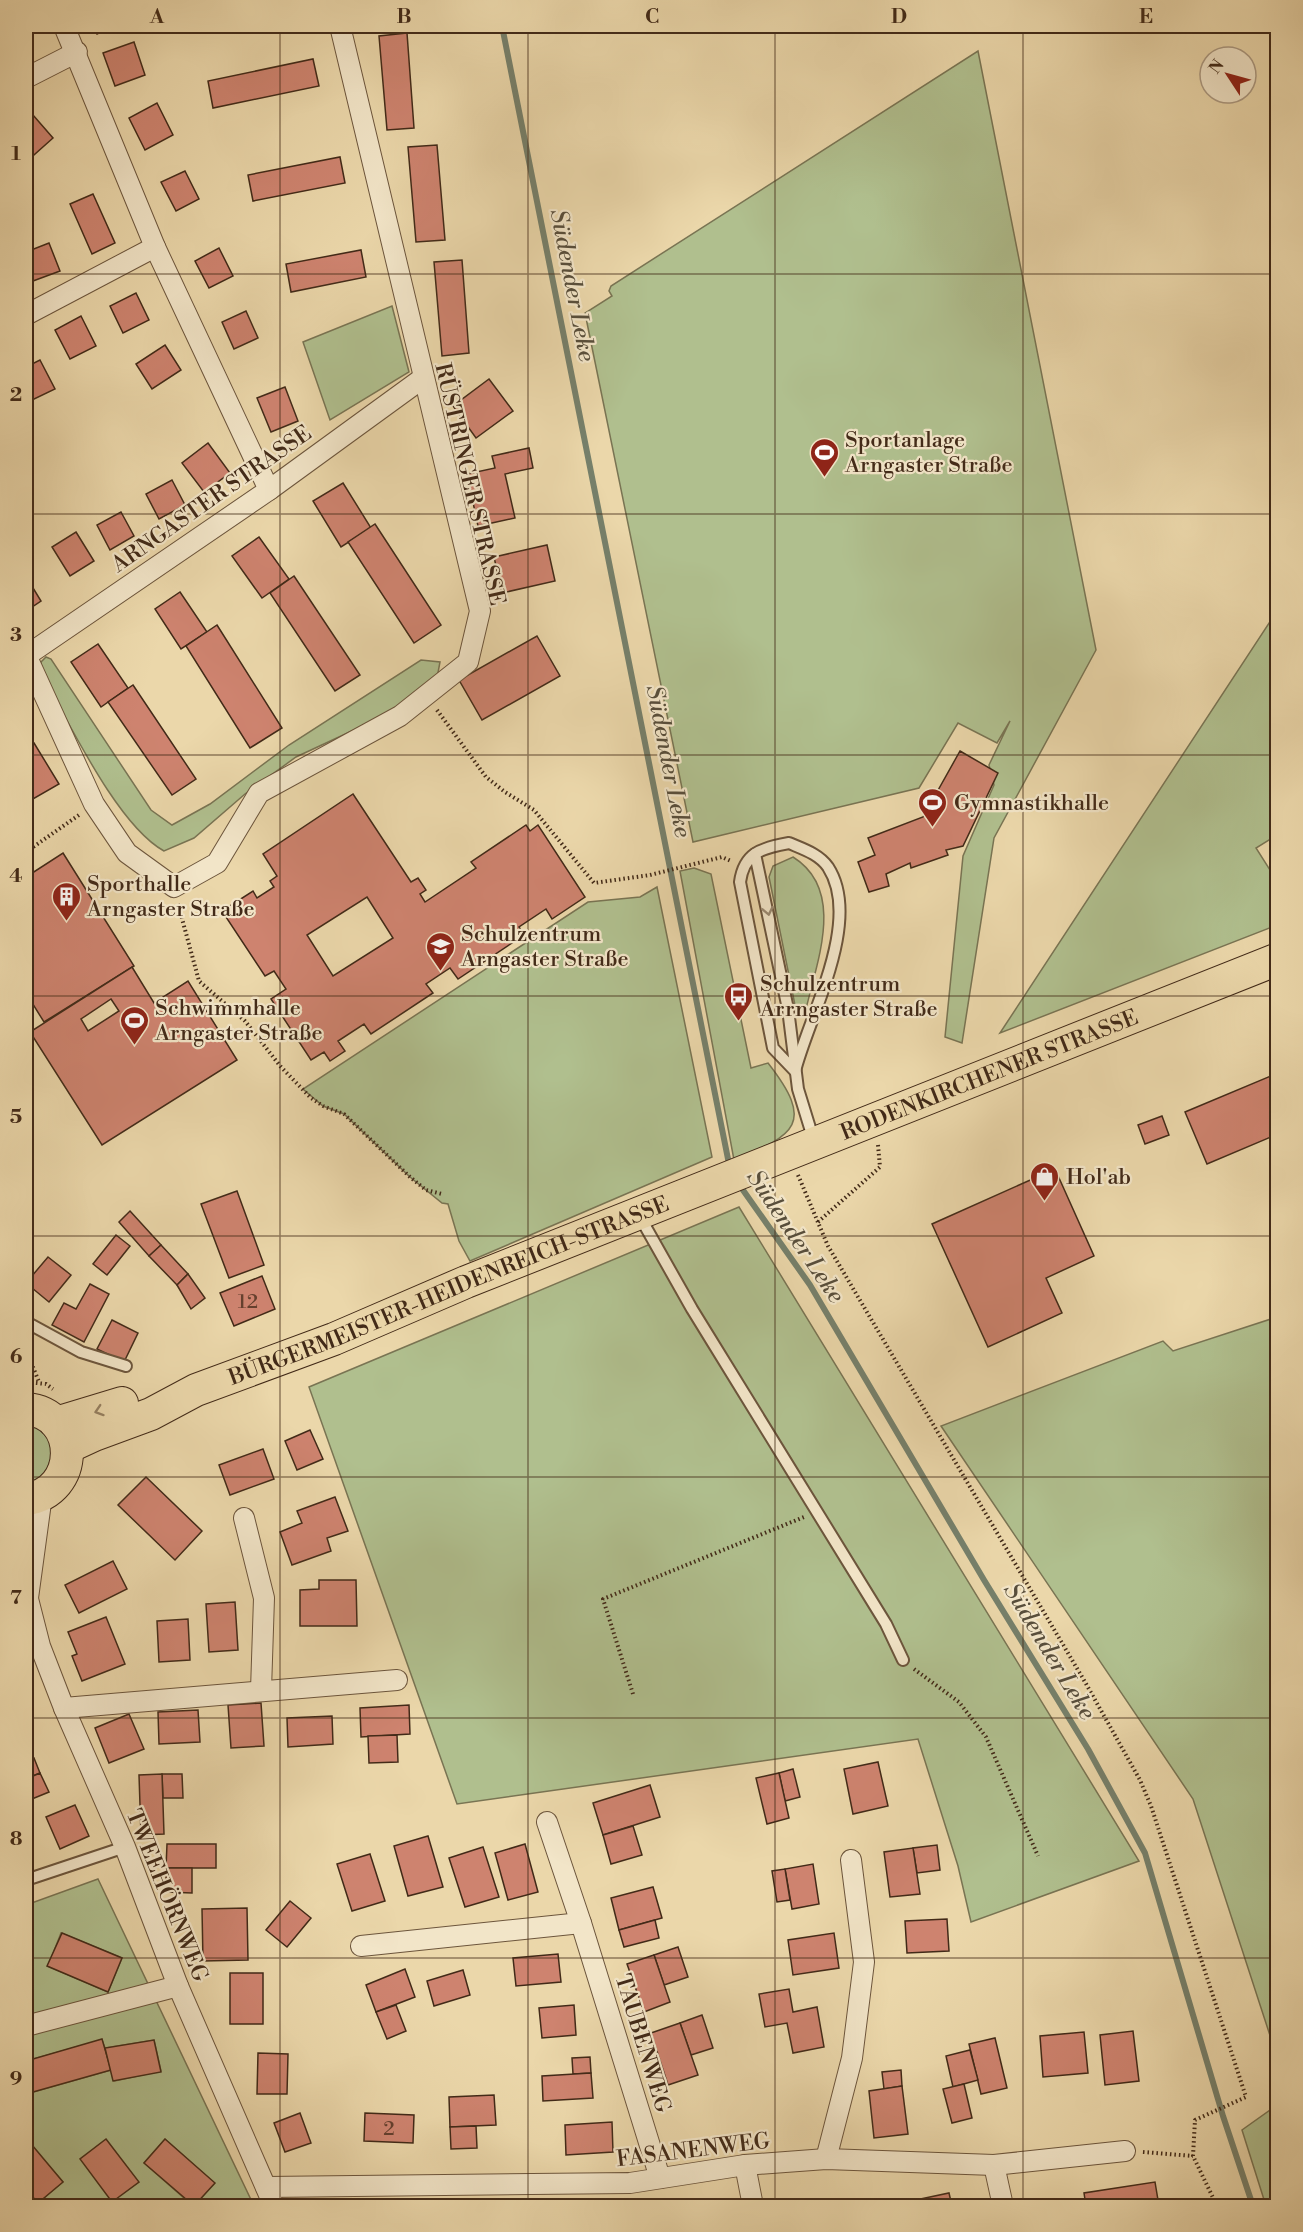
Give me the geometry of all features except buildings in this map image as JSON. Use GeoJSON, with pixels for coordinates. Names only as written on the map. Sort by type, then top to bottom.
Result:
{"type":"FeatureCollection","features":[{"type":"Feature","properties":{"kind":"main road","name":"RODENKIRCHENER STRASSE"},"geometry":{"type":"LineString","coordinates":[[703,1190],[814,1143],[1278,959]]}},
{"type":"Feature","properties":{"kind":"main road","name":"BÜRGERMEISTER-HEIDENREICH-STRASSE"},"geometry":{"type":"LineString","coordinates":[[62,1435],[94,1435],[151,1414],[196,1390],[334,1339],[466,1282],[703,1190]]}},
{"type":"Feature","properties":{"kind":"main road"},"geometry":{"type":"LineString","coordinates":[[30,1400],[62,1435],[65,1472],[55,1485],[34,1497]]}},
{"type":"Feature","properties":{"kind":"street"},"geometry":{"type":"LineString","coordinates":[[64,26],[77,52],[155,247],[269,490]]}},
{"type":"Feature","properties":{"kind":"street","name":"RÜSTRINGER STRASSE"},"geometry":{"type":"LineString","coordinates":[[174,887],[217,863],[259,793],[400,716],[468,662],[480,611],[340,26]]}},
{"type":"Feature","properties":{"kind":"street"},"geometry":{"type":"LineString","coordinates":[[26,78],[77,52]]}},
{"type":"Feature","properties":{"kind":"street"},"geometry":{"type":"LineString","coordinates":[[26,315],[155,247]]}},
{"type":"Feature","properties":{"kind":"street","name":"ARNGASTER STRASSE"},"geometry":{"type":"LineString","coordinates":[[26,656],[269,490],[423,378]]}},
{"type":"Feature","properties":{"kind":"street"},"geometry":{"type":"LineString","coordinates":[[26,656],[94,804],[127,853],[174,887]]}},
{"type":"Feature","properties":{"kind":"street","name":"TWEEHÖRNWEG"},"geometry":{"type":"LineString","coordinates":[[34,1497],[26,1596],[40,1646],[124,1847],[178,1986],[274,2206]]}},
{"type":"Feature","properties":{"kind":"street"},"geometry":{"type":"LineString","coordinates":[[244,1518],[264,1598],[261,1690]]}},
{"type":"Feature","properties":{"kind":"street"},"geometry":{"type":"LineString","coordinates":[[64,1708],[397,1680]]}},
{"type":"Feature","properties":{"kind":"street","name":"TAUBENWEG"},"geometry":{"type":"LineString","coordinates":[[547,1822],[581,1923],[660,2178]]}},
{"type":"Feature","properties":{"kind":"street"},"geometry":{"type":"LineString","coordinates":[[826,2159],[852,2058],[864,1962],[851,1860]]}},
{"type":"Feature","properties":{"kind":"street"},"geometry":{"type":"LineString","coordinates":[[361,1946],[581,1923]]}},
{"type":"Feature","properties":{"kind":"street"},"geometry":{"type":"LineString","coordinates":[[26,2026],[178,1986]]}},
{"type":"Feature","properties":{"kind":"street","name":"FASANENWEG"},"geometry":{"type":"LineString","coordinates":[[266,2187],[630,2183],[745,2165],[826,2159],[994,2165],[1125,2151]]}},
{"type":"Feature","properties":{"kind":"street"},"geometry":{"type":"LineString","coordinates":[[745,2165],[753,2206]]}},
{"type":"Feature","properties":{"kind":"street"},"geometry":{"type":"LineString","coordinates":[[994,2165],[1003,2206]]}},
{"type":"Feature","properties":{"kind":"lane"},"geometry":{"type":"LineString","coordinates":[[789,843],[810,851],[827,867],[837,889],[839,913],[837,936],[822,996],[803,1041],[795,1071],[773,1048],[740,882],[742,866],[755,854],[789,843]]}},
{"type":"Feature","properties":{"kind":"lane"},"geometry":{"type":"LineString","coordinates":[[755,854],[788,1009],[795,1071],[814,1143]]}},
{"type":"Feature","properties":{"kind":"lane"},"geometry":{"type":"LineString","coordinates":[[639,1214],[674,1279],[886,1624],[903,1660]]}},
{"type":"Feature","properties":{"kind":"lane"},"geometry":{"type":"LineString","coordinates":[[26,1322],[81,1352],[126,1366]]}},
{"type":"Feature","properties":{"kind":"lane"},"geometry":{"type":"LineString","coordinates":[[26,1880],[124,1847]]}},
{"type":"Feature","properties":{"kind":"path"},"geometry":{"type":"LineString","coordinates":[[426,695],[486,777],[534,810],[594,883],[650,875],[722,856],[742,866]]}},
{"type":"Feature","properties":{"kind":"path"},"geometry":{"type":"LineString","coordinates":[[26,852],[94,804]]}},
{"type":"Feature","properties":{"kind":"path"},"geometry":{"type":"LineString","coordinates":[[174,887],[199,981],[245,1021],[281,1067],[311,1098],[323,1106],[344,1114],[410,1178],[426,1190],[442,1194]]}},
{"type":"Feature","properties":{"kind":"path"},"geometry":{"type":"LineString","coordinates":[[818,1222],[880,1167],[878,1137]]}},
{"type":"Feature","properties":{"kind":"path"},"geometry":{"type":"LineString","coordinates":[[796,1170],[828,1246],[865,1313],[1085,1682],[1140,1780],[1172,1864],[1246,2097],[1195,2120],[1193,2156],[1217,2206]]}},
{"type":"Feature","properties":{"kind":"path"},"geometry":{"type":"LineString","coordinates":[[26,1350],[30,1400]]}},
{"type":"Feature","properties":{"kind":"path"},"geometry":{"type":"LineString","coordinates":[[633,1694],[603,1599],[816,1512]]}},
{"type":"Feature","properties":{"kind":"path"},"geometry":{"type":"LineString","coordinates":[[903,1660],[959,1702],[986,1737],[1038,1856]]}},
{"type":"Feature","properties":{"kind":"path"},"geometry":{"type":"LineString","coordinates":[[1125,2151],[1193,2156]]}},
{"type":"Feature","properties":{"kind":"green space","name":"Sportanlage Arngaster Straße"},"geometry":{"type":"Polygon","coordinates":[[[978,51],[1096,650],[994,838],[962,1043],[945,1037],[963,856],[994,785],[989,765],[1010,721],[997,743],[958,723],[919,788],[693,842],[585,313],[612,296],[609,291],[611,286],[978,51]]]}},
{"type":"Feature","properties":{"kind":"green space"},"geometry":{"type":"Polygon","coordinates":[[[392,306],[409,372],[330,420],[303,342],[392,306]]]}},
{"type":"Feature","properties":{"kind":"green space"},"geometry":{"type":"Polygon","coordinates":[[[1277,611],[1277,835],[1256,848],[1277,881],[1277,925],[1000,1033],[1277,611]]]}},
{"type":"Feature","properties":{"kind":"green space"},"geometry":{"type":"Polygon","coordinates":[[[46,657],[51,659],[151,810],[172,825],[210,804],[289,745],[421,660],[440,662],[437,678],[397,710],[296,757],[245,794],[194,838],[164,851],[146,838],[129,819],[95,771],[41,673],[41,662],[46,657]]]}},
{"type":"Feature","properties":{"kind":"green space"},"geometry":{"type":"Polygon","coordinates":[[[793,857],[809,871],[819,888],[824,927],[806,1009],[797,1015],[769,877],[773,866],[793,857]]]}},
{"type":"Feature","properties":{"kind":"green space"},"geometry":{"type":"Polygon","coordinates":[[[694,868],[711,874],[751,1068],[768,1063],[783,1083],[794,1113],[792,1125],[784,1134],[772,1143],[734,1160],[680,871],[694,868]]]}},
{"type":"Feature","properties":{"kind":"green space"},"geometry":{"type":"Polygon","coordinates":[[[657,887],[712,1157],[470,1261],[459,1241],[448,1204],[442,1203],[410,1177],[344,1114],[323,1106],[303,1089],[588,902],[640,897],[657,887]]]}},
{"type":"Feature","properties":{"kind":"green space"},"geometry":{"type":"Polygon","coordinates":[[[739,1207],[1139,1861],[971,1922],[958,1866],[918,1739],[457,1804],[309,1387],[739,1207]]]}},
{"type":"Feature","properties":{"kind":"green space"},"geometry":{"type":"Polygon","coordinates":[[[1278,1317],[1277,2057],[1193,1799],[941,1426],[1163,1341],[1173,1351],[1278,1317]]]}},
{"type":"Feature","properties":{"kind":"green space"},"geometry":{"type":"Polygon","coordinates":[[[26,1423],[44,1431],[54,1450],[44,1477],[26,1486],[26,1423]]]}},
{"type":"Feature","properties":{"kind":"green space"},"geometry":{"type":"Polygon","coordinates":[[[98,1879],[254,2206],[194,2206],[214,2183],[165,2139],[144,2163],[193,2206],[26,2206],[26,2189],[38,2203],[63,2182],[26,2140],[26,2094],[111,2070],[114,2081],[161,2071],[154,2040],[105,2048],[102,2040],[26,2061],[26,1987],[31,1976],[26,1974],[26,1905],[98,1879]],[[61,1933],[48,1966],[108,1992],[122,1958],[61,1933]]]}},
{"type":"Feature","properties":{"kind":"green space"},"geometry":{"type":"Polygon","coordinates":[[[1277,2105],[1277,2206],[1266,2206],[1242,2130],[1277,2105]]]}},
{"type":"Feature","properties":{"kind":"waterway","name":"Südender Leke"},"geometry":{"type":"LineString","coordinates":[[502,26],[730,1169]]}},
{"type":"Feature","properties":{"kind":"waterway","name":"Südender Leke"},"geometry":{"type":"LineString","coordinates":[[738,1183],[810,1285],[984,1580],[1088,1749],[1145,1853],[1223,2116],[1253,2206]]}},
{"type":"Feature","properties":{"kind":"place","name":"Sportanlage Arngaster Straße"},"geometry":{"type":"Point","coordinates":[824,478]}},
{"type":"Feature","properties":{"kind":"place","name":"Gymnastikhalle"},"geometry":{"type":"Point","coordinates":[933,828]}},
{"type":"Feature","properties":{"kind":"place","name":"Sporthalle Arngaster Straße"},"geometry":{"type":"Point","coordinates":[66,922]}},
{"type":"Feature","properties":{"kind":"place","name":"Schulzentrum Arngaster Straße"},"geometry":{"type":"Point","coordinates":[440,972]}},
{"type":"Feature","properties":{"kind":"place","name":"Schulzentrum Arrngaster Straße"},"geometry":{"type":"Point","coordinates":[739,1022]}},
{"type":"Feature","properties":{"kind":"place","name":"Schwimmhalle Arngaster Straße"},"geometry":{"type":"Point","coordinates":[134,1046]}},
{"type":"Feature","properties":{"kind":"place","name":"Hol'ab"},"geometry":{"type":"Point","coordinates":[1045,1202]}}]}
